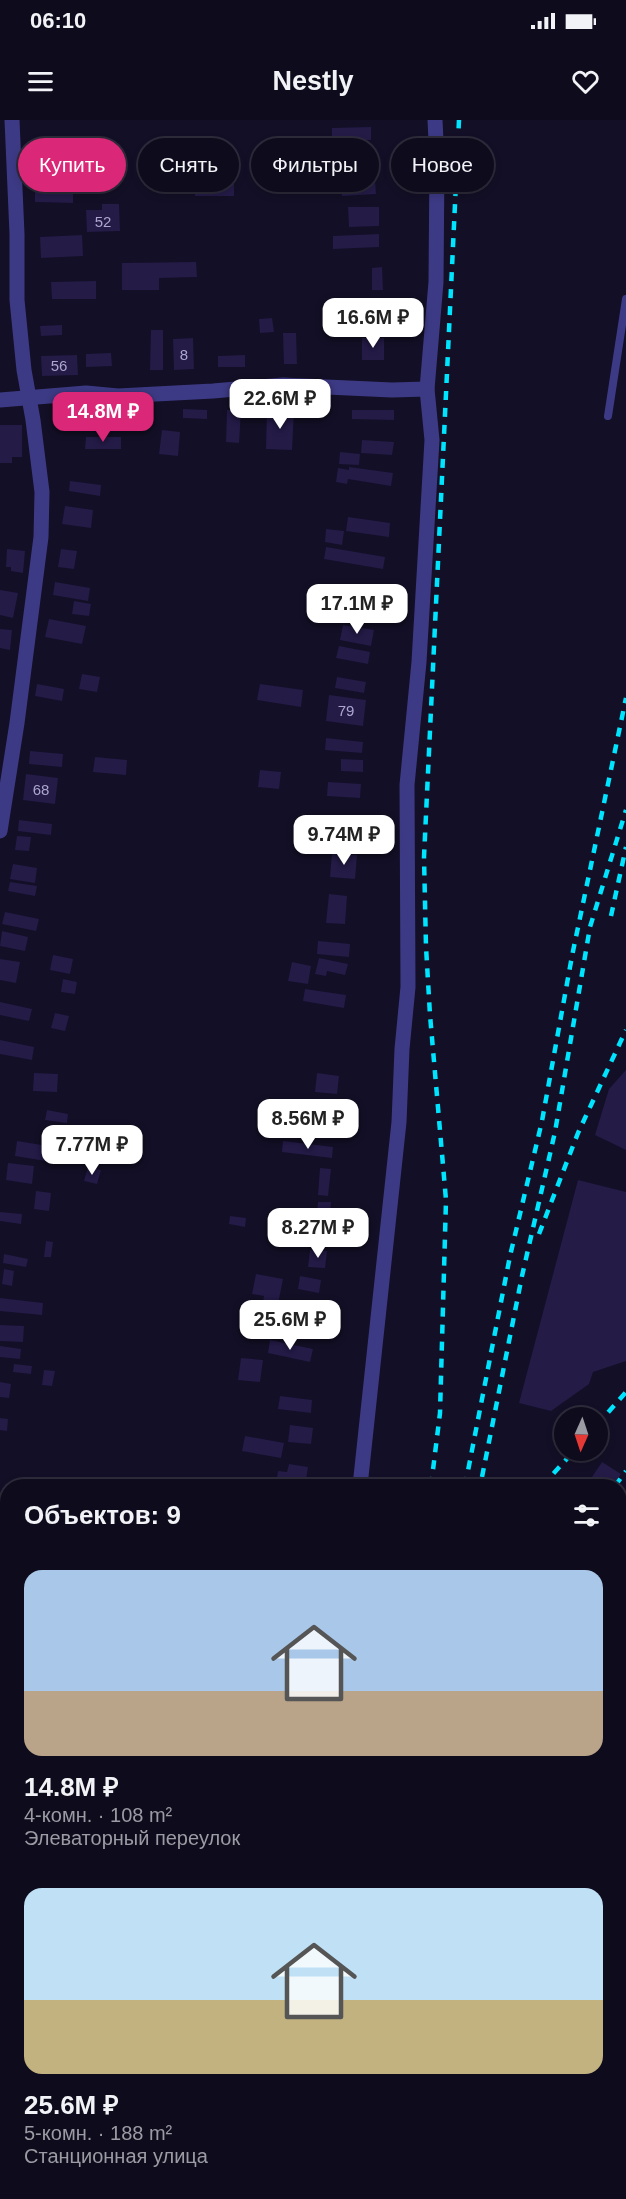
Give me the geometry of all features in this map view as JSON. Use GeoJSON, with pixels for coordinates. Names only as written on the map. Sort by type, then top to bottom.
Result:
{"type":"FeatureCollection","features":[{"type":"Feature","properties":{"kind":"street"},"geometry":{"type":"LineString","coordinates":[[0,831],[17,723],[41,537],[42,492],[24,370],[17,300],[17,234],[12,120]]}},
{"type":"Feature","properties":{"kind":"street"},"geometry":{"type":"LineString","coordinates":[[361,1479],[399,1122],[408,987],[406,803],[419,662],[432,440],[427,389],[436,282],[435,120]]}},
{"type":"Feature","properties":{"kind":"street"},"geometry":{"type":"LineString","coordinates":[[0,400],[86,393],[118,396],[283,385],[392,390],[427,389]]}},
{"type":"Feature","properties":{"kind":"lane"},"geometry":{"type":"LineString","coordinates":[[608,416],[626,299]]}},
{"type":"Feature","properties":{"kind":"building"},"geometry":{"type":"Polygon","coordinates":[[[371,127],[371,138],[332,138],[332,128],[371,127]]]}},
{"type":"Feature","properties":{"kind":"building"},"geometry":{"type":"Polygon","coordinates":[[[35,192],[73,192],[73,203],[35,202],[35,192]]]}},
{"type":"Feature","properties":{"kind":"building"},"geometry":{"type":"Polygon","coordinates":[[[195,192],[234,192],[234,196],[195,196],[195,192]]]}},
{"type":"Feature","properties":{"kind":"building"},"geometry":{"type":"Polygon","coordinates":[[[342,192],[376,192],[376,194],[342,196],[342,192]]]}},
{"type":"Feature","properties":{"kind":"building"},"geometry":{"type":"Polygon","coordinates":[[[102,204],[119,204],[120,231],[87,232],[86,210],[102,210],[102,204]]]}},
{"type":"Feature","properties":{"kind":"building"},"geometry":{"type":"Polygon","coordinates":[[[348,207],[379,207],[379,226],[349,227],[348,207]]]}},
{"type":"Feature","properties":{"kind":"building"},"geometry":{"type":"Polygon","coordinates":[[[379,234],[379,247],[333,249],[333,236],[379,234]]]}},
{"type":"Feature","properties":{"kind":"building"},"geometry":{"type":"Polygon","coordinates":[[[82,235],[83,256],[41,258],[40,237],[82,235]]]}},
{"type":"Feature","properties":{"kind":"building"},"geometry":{"type":"Polygon","coordinates":[[[196,262],[197,277],[159,278],[159,290],[122,290],[122,263],[196,262]]]}},
{"type":"Feature","properties":{"kind":"building"},"geometry":{"type":"Polygon","coordinates":[[[382,267],[383,290],[372,290],[372,268],[382,267]]]}},
{"type":"Feature","properties":{"kind":"building"},"geometry":{"type":"Polygon","coordinates":[[[96,281],[96,299],[52,299],[51,282],[96,281]]]}},
{"type":"Feature","properties":{"kind":"building"},"geometry":{"type":"Polygon","coordinates":[[[356,301],[383,302],[383,317],[356,316],[356,301]]]}},
{"type":"Feature","properties":{"kind":"building"},"geometry":{"type":"Polygon","coordinates":[[[272,318],[274,332],[260,333],[259,319],[272,318]]]}},
{"type":"Feature","properties":{"kind":"building"},"geometry":{"type":"Polygon","coordinates":[[[62,325],[62,335],[41,336],[40,326],[62,325]]]}},
{"type":"Feature","properties":{"kind":"building"},"geometry":{"type":"Polygon","coordinates":[[[151,330],[163,330],[163,370],[150,370],[151,330]]]}},
{"type":"Feature","properties":{"kind":"building"},"geometry":{"type":"Polygon","coordinates":[[[283,333],[296,333],[297,364],[284,364],[283,333]]]}},
{"type":"Feature","properties":{"kind":"building"},"geometry":{"type":"Polygon","coordinates":[[[193,338],[194,369],[174,370],[173,339],[193,338]]]}},
{"type":"Feature","properties":{"kind":"building"},"geometry":{"type":"Polygon","coordinates":[[[362,338],[384,338],[384,360],[362,360],[362,338]]]}},
{"type":"Feature","properties":{"kind":"building"},"geometry":{"type":"Polygon","coordinates":[[[111,353],[112,366],[86,367],[86,354],[111,353]]]}},
{"type":"Feature","properties":{"kind":"building"},"geometry":{"type":"Polygon","coordinates":[[[77,355],[78,375],[42,376],[41,356],[77,355]]]}},
{"type":"Feature","properties":{"kind":"building"},"geometry":{"type":"Polygon","coordinates":[[[245,355],[245,367],[218,367],[218,356],[245,355]]]}},
{"type":"Feature","properties":{"kind":"building"},"geometry":{"type":"Polygon","coordinates":[[[84,408],[96,408],[96,421],[84,421],[84,408]]]}},
{"type":"Feature","properties":{"kind":"building"},"geometry":{"type":"Polygon","coordinates":[[[183,409],[207,410],[207,419],[183,418],[183,409]]]}},
{"type":"Feature","properties":{"kind":"building"},"geometry":{"type":"Polygon","coordinates":[[[227,410],[241,410],[239,443],[226,442],[227,410]]]}},
{"type":"Feature","properties":{"kind":"building"},"geometry":{"type":"Polygon","coordinates":[[[267,410],[294,410],[292,450],[266,449],[267,410]]]}},
{"type":"Feature","properties":{"kind":"building"},"geometry":{"type":"Polygon","coordinates":[[[352,410],[394,410],[394,420],[352,419],[352,410]]]}},
{"type":"Feature","properties":{"kind":"building"},"geometry":{"type":"Polygon","coordinates":[[[0,425],[22,425],[22,457],[12,457],[12,463],[0,463],[0,425]]]}},
{"type":"Feature","properties":{"kind":"building"},"geometry":{"type":"Polygon","coordinates":[[[162,430],[180,432],[178,456],[159,454],[162,430]]]}},
{"type":"Feature","properties":{"kind":"building"},"geometry":{"type":"Polygon","coordinates":[[[86,437],[121,437],[121,449],[85,449],[86,437]]]}},
{"type":"Feature","properties":{"kind":"building"},"geometry":{"type":"Polygon","coordinates":[[[362,440],[394,442],[392,455],[361,453],[362,440]]]}},
{"type":"Feature","properties":{"kind":"building"},"geometry":{"type":"Polygon","coordinates":[[[340,452],[360,454],[359,465],[339,464],[340,452]]]}},
{"type":"Feature","properties":{"kind":"building"},"geometry":{"type":"Polygon","coordinates":[[[349,467],[393,473],[391,486],[348,479],[347,484],[336,482],[338,468],[349,470],[349,467]]]}},
{"type":"Feature","properties":{"kind":"building"},"geometry":{"type":"Polygon","coordinates":[[[70,481],[101,485],[100,496],[69,491],[70,481]]]}},
{"type":"Feature","properties":{"kind":"building"},"geometry":{"type":"Polygon","coordinates":[[[65,506],[93,510],[91,528],[62,524],[65,506]]]}},
{"type":"Feature","properties":{"kind":"building"},"geometry":{"type":"Polygon","coordinates":[[[348,517],[390,523],[389,537],[346,531],[348,517]]]}},
{"type":"Feature","properties":{"kind":"building"},"geometry":{"type":"Polygon","coordinates":[[[326,529],[344,531],[342,545],[325,542],[326,529]]]}},
{"type":"Feature","properties":{"kind":"building"},"geometry":{"type":"Polygon","coordinates":[[[326,547],[385,557],[383,569],[324,559],[326,547]]]}},
{"type":"Feature","properties":{"kind":"building"},"geometry":{"type":"Polygon","coordinates":[[[7,549],[25,551],[23,573],[11,571],[11,567],[6,567],[7,549]]]}},
{"type":"Feature","properties":{"kind":"building"},"geometry":{"type":"Polygon","coordinates":[[[61,549],[77,551],[74,569],[58,567],[61,549]]]}},
{"type":"Feature","properties":{"kind":"building"},"geometry":{"type":"Polygon","coordinates":[[[55,582],[90,588],[88,601],[53,595],[55,582]]]}},
{"type":"Feature","properties":{"kind":"building"},"geometry":{"type":"Polygon","coordinates":[[[352,587],[381,591],[377,620],[358,618],[361,601],[351,599],[352,587]]]}},
{"type":"Feature","properties":{"kind":"building"},"geometry":{"type":"Polygon","coordinates":[[[0,590],[18,593],[13,618],[0,615],[0,590]]]}},
{"type":"Feature","properties":{"kind":"building"},"geometry":{"type":"Polygon","coordinates":[[[74,601],[91,604],[89,616],[72,614],[74,601]]]}},
{"type":"Feature","properties":{"kind":"building"},"geometry":{"type":"Polygon","coordinates":[[[49,619],[86,626],[82,644],[45,637],[49,619]]]}},
{"type":"Feature","properties":{"kind":"building"},"geometry":{"type":"Polygon","coordinates":[[[343,625],[374,630],[371,646],[340,640],[343,625]]]}},
{"type":"Feature","properties":{"kind":"building"},"geometry":{"type":"Polygon","coordinates":[[[0,629],[12,630],[10,650],[0,648],[0,629]]]}},
{"type":"Feature","properties":{"kind":"building"},"geometry":{"type":"Polygon","coordinates":[[[339,646],[370,652],[368,664],[336,658],[339,646]]]}},
{"type":"Feature","properties":{"kind":"building"},"geometry":{"type":"Polygon","coordinates":[[[82,674],[100,677],[97,692],[79,689],[82,674]]]}},
{"type":"Feature","properties":{"kind":"building"},"geometry":{"type":"Polygon","coordinates":[[[337,677],[366,682],[364,693],[335,688],[337,677]]]}},
{"type":"Feature","properties":{"kind":"building"},"geometry":{"type":"Polygon","coordinates":[[[37,684],[64,689],[62,701],[35,696],[37,684]]]}},
{"type":"Feature","properties":{"kind":"building"},"geometry":{"type":"Polygon","coordinates":[[[260,684],[303,690],[301,707],[257,700],[260,684]]]}},
{"type":"Feature","properties":{"kind":"building"},"geometry":{"type":"Polygon","coordinates":[[[329,695],[366,700],[363,726],[326,721],[329,695]]]}},
{"type":"Feature","properties":{"kind":"building"},"geometry":{"type":"Polygon","coordinates":[[[326,738],[363,742],[362,753],[325,750],[326,738]]]}},
{"type":"Feature","properties":{"kind":"building"},"geometry":{"type":"Polygon","coordinates":[[[30,751],[63,754],[62,767],[29,764],[30,751]]]}},
{"type":"Feature","properties":{"kind":"building"},"geometry":{"type":"Polygon","coordinates":[[[95,757],[127,760],[126,775],[93,772],[95,757]]]}},
{"type":"Feature","properties":{"kind":"building"},"geometry":{"type":"Polygon","coordinates":[[[341,759],[363,760],[363,772],[341,771],[341,759]]]}},
{"type":"Feature","properties":{"kind":"building"},"geometry":{"type":"Polygon","coordinates":[[[260,770],[281,772],[279,789],[258,787],[260,770]]]}},
{"type":"Feature","properties":{"kind":"building"},"geometry":{"type":"Polygon","coordinates":[[[26,774],[58,778],[55,804],[23,800],[26,774]]]}},
{"type":"Feature","properties":{"kind":"building"},"geometry":{"type":"Polygon","coordinates":[[[328,782],[361,784],[360,798],[327,796],[328,782]]]}},
{"type":"Feature","properties":{"kind":"building"},"geometry":{"type":"Polygon","coordinates":[[[19,820],[52,824],[51,835],[18,831],[19,820]]]}},
{"type":"Feature","properties":{"kind":"building"},"geometry":{"type":"Polygon","coordinates":[[[17,836],[31,837],[29,851],[15,850],[17,836]]]}},
{"type":"Feature","properties":{"kind":"building"},"geometry":{"type":"Polygon","coordinates":[[[332,853],[357,855],[355,879],[330,877],[332,853]]]}},
{"type":"Feature","properties":{"kind":"building"},"geometry":{"type":"Polygon","coordinates":[[[13,864],[37,868],[35,883],[10,879],[13,864]]]}},
{"type":"Feature","properties":{"kind":"building"},"geometry":{"type":"Polygon","coordinates":[[[10,882],[37,886],[35,896],[8,891],[10,882]]]}},
{"type":"Feature","properties":{"kind":"building"},"geometry":{"type":"Polygon","coordinates":[[[329,894],[347,896],[345,924],[326,923],[329,894]]]}},
{"type":"Feature","properties":{"kind":"building"},"geometry":{"type":"Polygon","coordinates":[[[5,912],[39,919],[36,931],[2,924],[5,912]]]}},
{"type":"Feature","properties":{"kind":"building"},"geometry":{"type":"Polygon","coordinates":[[[2,931],[28,937],[25,951],[0,946],[2,931]]]}},
{"type":"Feature","properties":{"kind":"building"},"geometry":{"type":"Polygon","coordinates":[[[318,941],[350,944],[349,957],[317,954],[318,941]]]}},
{"type":"Feature","properties":{"kind":"building"},"geometry":{"type":"Polygon","coordinates":[[[53,955],[73,959],[70,974],[50,970],[53,955]]]}},
{"type":"Feature","properties":{"kind":"building"},"geometry":{"type":"Polygon","coordinates":[[[319,958],[348,964],[345,975],[327,971],[326,976],[315,974],[319,958]]]}},
{"type":"Feature","properties":{"kind":"building"},"geometry":{"type":"Polygon","coordinates":[[[0,959],[20,962],[16,983],[0,980],[0,959]]]}},
{"type":"Feature","properties":{"kind":"building"},"geometry":{"type":"Polygon","coordinates":[[[292,962],[311,966],[308,984],[288,981],[292,962]]]}},
{"type":"Feature","properties":{"kind":"building"},"geometry":{"type":"Polygon","coordinates":[[[63,979],[77,982],[75,994],[61,992],[63,979]]]}},
{"type":"Feature","properties":{"kind":"building"},"geometry":{"type":"Polygon","coordinates":[[[305,989],[346,995],[344,1008],[303,1001],[305,989]]]}},
{"type":"Feature","properties":{"kind":"building"},"geometry":{"type":"Polygon","coordinates":[[[0,1002],[32,1009],[29,1021],[0,1015],[0,1002]]]}},
{"type":"Feature","properties":{"kind":"building"},"geometry":{"type":"Polygon","coordinates":[[[55,1013],[69,1016],[65,1031],[51,1028],[55,1013]]]}},
{"type":"Feature","properties":{"kind":"building"},"geometry":{"type":"Polygon","coordinates":[[[0,1040],[34,1047],[32,1060],[0,1054],[0,1040]]]}},
{"type":"Feature","properties":{"kind":"building"},"geometry":{"type":"Polygon","coordinates":[[[626,1070],[626,1150],[595,1135],[609,1089],[626,1070]]]}},
{"type":"Feature","properties":{"kind":"building"},"geometry":{"type":"Polygon","coordinates":[[[34,1073],[58,1074],[57,1092],[33,1091],[34,1073]]]}},
{"type":"Feature","properties":{"kind":"building"},"geometry":{"type":"Polygon","coordinates":[[[317,1073],[339,1076],[337,1094],[315,1092],[317,1073]]]}},
{"type":"Feature","properties":{"kind":"building"},"geometry":{"type":"Polygon","coordinates":[[[309,1104],[339,1107],[337,1123],[308,1120],[309,1104]]]}},
{"type":"Feature","properties":{"kind":"building"},"geometry":{"type":"Polygon","coordinates":[[[47,1110],[68,1114],[67,1123],[45,1120],[47,1110]]]}},
{"type":"Feature","properties":{"kind":"building"},"geometry":{"type":"Polygon","coordinates":[[[271,1120],[284,1121],[282,1135],[270,1133],[271,1120]]]}},
{"type":"Feature","properties":{"kind":"building"},"geometry":{"type":"Polygon","coordinates":[[[293,1120],[309,1121],[308,1131],[303,1130],[302,1138],[291,1137],[293,1120]]]}},
{"type":"Feature","properties":{"kind":"building"},"geometry":{"type":"Polygon","coordinates":[[[17,1141],[48,1146],[46,1161],[15,1156],[17,1141]]]}},
{"type":"Feature","properties":{"kind":"building"},"geometry":{"type":"Polygon","coordinates":[[[283,1141],[333,1147],[332,1158],[282,1152],[283,1141]]]}},
{"type":"Feature","properties":{"kind":"building"},"geometry":{"type":"Polygon","coordinates":[[[8,1163],[34,1166],[32,1184],[6,1180],[8,1163]]]}},
{"type":"Feature","properties":{"kind":"building"},"geometry":{"type":"Polygon","coordinates":[[[88,1167],[101,1170],[97,1184],[84,1181],[88,1167]]]}},
{"type":"Feature","properties":{"kind":"building"},"geometry":{"type":"Polygon","coordinates":[[[320,1168],[331,1169],[328,1196],[318,1195],[320,1168]]]}},
{"type":"Feature","properties":{"kind":"building"},"geometry":{"type":"Polygon","coordinates":[[[578,1180],[626,1192],[626,1361],[593,1372],[589,1384],[551,1411],[519,1403],[578,1180]]]}},
{"type":"Feature","properties":{"kind":"building"},"geometry":{"type":"Polygon","coordinates":[[[36,1191],[51,1193],[49,1211],[34,1209],[36,1191]]]}},
{"type":"Feature","properties":{"kind":"building"},"geometry":{"type":"Polygon","coordinates":[[[318,1202],[331,1202],[330,1214],[317,1213],[318,1202]]]}},
{"type":"Feature","properties":{"kind":"building"},"geometry":{"type":"Polygon","coordinates":[[[0,1212],[22,1214],[21,1224],[0,1221],[0,1212]]]}},
{"type":"Feature","properties":{"kind":"building"},"geometry":{"type":"Polygon","coordinates":[[[230,1216],[246,1218],[245,1227],[229,1224],[230,1216]]]}},
{"type":"Feature","properties":{"kind":"building"},"geometry":{"type":"Polygon","coordinates":[[[293,1226],[327,1228],[327,1240],[293,1239],[293,1226]]]}},
{"type":"Feature","properties":{"kind":"building"},"geometry":{"type":"Polygon","coordinates":[[[46,1241],[53,1242],[51,1257],[44,1257],[46,1241]]]}},
{"type":"Feature","properties":{"kind":"building"},"geometry":{"type":"Polygon","coordinates":[[[310,1250],[327,1251],[325,1268],[308,1267],[310,1250]]]}},
{"type":"Feature","properties":{"kind":"building"},"geometry":{"type":"Polygon","coordinates":[[[4,1254],[28,1259],[26,1267],[3,1263],[4,1254]]]}},
{"type":"Feature","properties":{"kind":"building"},"geometry":{"type":"Polygon","coordinates":[[[4,1269],[14,1271],[12,1286],[2,1284],[4,1269]]]}},
{"type":"Feature","properties":{"kind":"building"},"geometry":{"type":"Polygon","coordinates":[[[256,1274],[283,1279],[278,1304],[263,1302],[264,1296],[252,1294],[256,1274]]]}},
{"type":"Feature","properties":{"kind":"building"},"geometry":{"type":"Polygon","coordinates":[[[300,1276],[321,1280],[319,1293],[298,1289],[300,1276]]]}},
{"type":"Feature","properties":{"kind":"building"},"geometry":{"type":"Polygon","coordinates":[[[0,1298],[43,1303],[42,1315],[0,1311],[0,1298]]]}},
{"type":"Feature","properties":{"kind":"building"},"geometry":{"type":"Polygon","coordinates":[[[280,1305],[320,1311],[318,1324],[277,1318],[280,1305]]]}},
{"type":"Feature","properties":{"kind":"building"},"geometry":{"type":"Polygon","coordinates":[[[0,1325],[24,1326],[23,1342],[0,1341],[0,1325]]]}},
{"type":"Feature","properties":{"kind":"building"},"geometry":{"type":"Polygon","coordinates":[[[270,1340],[313,1349],[310,1362],[268,1353],[270,1340]]]}},
{"type":"Feature","properties":{"kind":"building"},"geometry":{"type":"Polygon","coordinates":[[[0,1346],[21,1349],[20,1359],[0,1357],[0,1346]]]}},
{"type":"Feature","properties":{"kind":"building"},"geometry":{"type":"Polygon","coordinates":[[[241,1358],[263,1360],[260,1382],[238,1380],[241,1358]]]}},
{"type":"Feature","properties":{"kind":"building"},"geometry":{"type":"Polygon","coordinates":[[[14,1364],[32,1366],[31,1374],[13,1372],[14,1364]]]}},
{"type":"Feature","properties":{"kind":"building"},"geometry":{"type":"Polygon","coordinates":[[[44,1370],[55,1371],[52,1386],[42,1385],[44,1370]]]}},
{"type":"Feature","properties":{"kind":"building"},"geometry":{"type":"Polygon","coordinates":[[[0,1382],[11,1384],[9,1398],[0,1397],[0,1382]]]}},
{"type":"Feature","properties":{"kind":"building"},"geometry":{"type":"Polygon","coordinates":[[[280,1396],[312,1400],[311,1413],[278,1409],[280,1396]]]}},
{"type":"Feature","properties":{"kind":"building"},"geometry":{"type":"Polygon","coordinates":[[[0,1418],[8,1419],[7,1431],[0,1430],[0,1418]]]}},
{"type":"Feature","properties":{"kind":"building"},"geometry":{"type":"Polygon","coordinates":[[[290,1425],[313,1428],[311,1444],[288,1442],[290,1425]]]}},
{"type":"Feature","properties":{"kind":"building"},"geometry":{"type":"Polygon","coordinates":[[[245,1436],[284,1443],[281,1458],[242,1451],[245,1436]]]}},
{"type":"Feature","properties":{"kind":"building"},"geometry":{"type":"Polygon","coordinates":[[[602,1462],[621,1474],[617,1479],[591,1479],[602,1462]]]}},
{"type":"Feature","properties":{"kind":"building"},"geometry":{"type":"Polygon","coordinates":[[[289,1464],[308,1467],[306,1479],[277,1479],[278,1471],[287,1472],[289,1464]]]}},
{"type":"Feature","properties":{"kind":"railway"},"geometry":{"type":"LineString","coordinates":[[432,1479],[440,1413],[446,1200],[430,1015],[424,857],[459,120]]}},
{"type":"Feature","properties":{"kind":"railway"},"geometry":{"type":"LineString","coordinates":[[466,1479],[510,1256],[542,1121],[572,956],[626,698]]}},
{"type":"Feature","properties":{"kind":"railway"},"geometry":{"type":"LineString","coordinates":[[482,1477],[522,1276],[555,1132],[590,927],[626,810]]}},
{"type":"Feature","properties":{"kind":"railway"},"geometry":{"type":"LineString","coordinates":[[611,916],[626,847]]}},
{"type":"Feature","properties":{"kind":"railway"},"geometry":{"type":"LineString","coordinates":[[539,1234],[578,1133],[626,1030]]}},
{"type":"Feature","properties":{"kind":"railway"},"geometry":{"type":"LineString","coordinates":[[608,1412],[626,1392]]}},
{"type":"Feature","properties":{"kind":"railway"},"geometry":{"type":"LineString","coordinates":[[548,1479],[565,1461]]}},
{"type":"Feature","properties":{"kind":"railway"},"geometry":{"type":"LineString","coordinates":[[620,1479],[626,1471]]}}]}
